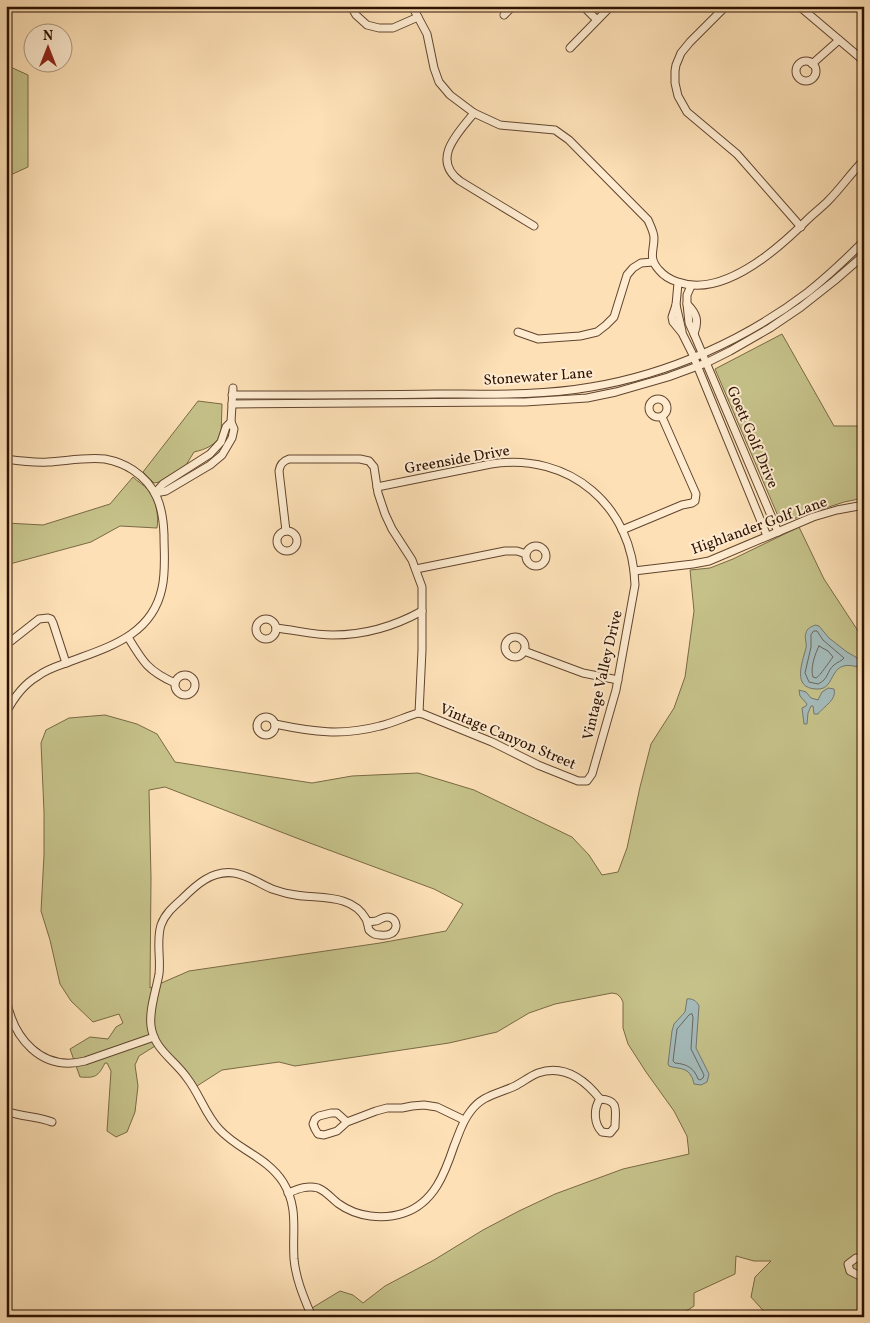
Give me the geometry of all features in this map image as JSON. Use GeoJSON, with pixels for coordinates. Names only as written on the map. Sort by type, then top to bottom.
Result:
{"type":"FeatureCollection","features":[{"type":"Feature","properties":{"kind":"street"},"geometry":{"type":"LineString","coordinates":[[351,6],[367,25],[379,28],[393,28],[418,17]]}},
{"type":"Feature","properties":{"kind":"street"},"geometry":{"type":"LineString","coordinates":[[412,6],[427,34],[439,82],[450,95],[474,113],[500,125],[555,130],[569,140],[648,220],[654,235],[653,262],[666,277],[678,282],[691,286],[711,284],[728,279],[739,273],[789,238],[828,201],[864,160]]}},
{"type":"Feature","properties":{"kind":"street"},"geometry":{"type":"LineString","coordinates":[[504,15],[513,6]]}},
{"type":"Feature","properties":{"kind":"street"},"geometry":{"type":"LineString","coordinates":[[583,6],[597,20]]}},
{"type":"Feature","properties":{"kind":"street"},"geometry":{"type":"LineString","coordinates":[[570,48],[611,6]]}},
{"type":"Feature","properties":{"kind":"street"},"geometry":{"type":"LineString","coordinates":[[726,6],[681,53],[676,64],[675,83],[678,96],[687,112],[737,154],[801,227]]}},
{"type":"Feature","properties":{"kind":"street"},"geometry":{"type":"LineString","coordinates":[[799,6],[864,61]]}},
{"type":"Feature","properties":{"kind":"street"},"geometry":{"type":"LineString","coordinates":[[812,64],[839,40]]}},
{"type":"Feature","properties":{"kind":"street"},"geometry":{"type":"LineString","coordinates":[[474,113],[450,143],[447,154],[452,173],[460,180],[534,226]]}},
{"type":"Feature","properties":{"kind":"street","name":"Stonewater Lane"},"geometry":{"type":"LineString","coordinates":[[864,241],[820,282],[784,309],[740,335],[694,357],[625,380],[591,388],[518,394],[232,391],[232,404],[510,402],[600,396],[661,380],[706,363],[737,347],[793,313],[864,255]]}},
{"type":"Feature","properties":{"kind":"street"},"geometry":{"type":"LineString","coordinates":[[518,332],[538,339],[580,336],[597,332],[614,317],[627,275],[641,263],[653,262]]}},
{"type":"Feature","properties":{"kind":"street","name":"Goett Golf Drive"},"geometry":{"type":"LineString","coordinates":[[678,282],[676,305],[682,333],[694,357],[768,536]]}},
{"type":"Feature","properties":{"kind":"street","name":"Goett Golf Drive"},"geometry":{"type":"LineString","coordinates":[[691,286],[687,304],[689,323],[778,532]]}},
{"type":"Feature","properties":{"kind":"street"},"geometry":{"type":"LineString","coordinates":[[155,493],[163,484],[204,459],[216,449],[223,438],[226,427],[231,422],[232,404]]}},
{"type":"Feature","properties":{"kind":"street"},"geometry":{"type":"LineString","coordinates":[[622,530],[695,501],[696,494],[662,417]]}},
{"type":"Feature","properties":{"kind":"street"},"geometry":{"type":"LineString","coordinates":[[6,459],[38,462],[105,459],[120,463],[139,474],[147,482],[155,493],[161,507],[164,523],[164,574],[162,590],[149,617],[139,628],[116,644],[66,662],[35,677],[18,694],[6,713]]}},
{"type":"Feature","properties":{"kind":"street"},"geometry":{"type":"LineString","coordinates":[[286,532],[279,475],[281,465],[286,460],[354,459],[369,461],[374,467],[382,505],[392,529],[408,551],[422,586],[419,714]]}},
{"type":"Feature","properties":{"kind":"street","name":"Greenside Drive"},"geometry":{"type":"LineString","coordinates":[[377,487],[497,463],[523,462],[540,464],[568,474],[601,498],[613,512],[622,530],[631,553],[634,571]]}},
{"type":"Feature","properties":{"kind":"street","name":"Highlander Golf Lane"},"geometry":{"type":"LineString","coordinates":[[634,571],[688,565],[709,560],[819,516],[864,504]]}},
{"type":"Feature","properties":{"kind":"street"},"geometry":{"type":"LineString","coordinates":[[416,569],[505,550],[526,554]]}},
{"type":"Feature","properties":{"kind":"street","name":"Vintage Valley Drive"},"geometry":{"type":"LineString","coordinates":[[585,781],[592,774],[618,680],[633,602],[634,571]]}},
{"type":"Feature","properties":{"kind":"street"},"geometry":{"type":"LineString","coordinates":[[276,628],[326,634],[353,633],[384,628],[422,612]]}},
{"type":"Feature","properties":{"kind":"street"},"geometry":{"type":"LineString","coordinates":[[6,645],[39,619],[48,618],[53,623],[66,662]]}},
{"type":"Feature","properties":{"kind":"street"},"geometry":{"type":"LineString","coordinates":[[128,637],[148,668],[175,683]]}},
{"type":"Feature","properties":{"kind":"street"},"geometry":{"type":"LineString","coordinates":[[524,651],[583,673],[618,680]]}},
{"type":"Feature","properties":{"kind":"street","name":"Vintage Canyon Street"},"geometry":{"type":"LineString","coordinates":[[275,724],[314,732],[338,733],[359,731],[419,714],[492,742],[538,765],[578,781],[585,781]]}},
{"type":"Feature","properties":{"kind":"street"},"geometry":{"type":"LineString","coordinates":[[312,1317],[302,1294],[296,1272],[292,1202],[282,1181],[269,1166],[218,1128],[187,1077],[164,1054],[154,1037],[150,1020],[160,965],[159,932],[170,910],[198,884],[214,875],[222,873],[234,873],[272,889],[291,894],[338,900],[356,908],[367,922]]}},
{"type":"Feature","properties":{"kind":"street"},"geometry":{"type":"LineString","coordinates":[[6,998],[10,1016],[24,1040],[41,1056],[56,1062],[74,1064],[154,1037]]}},
{"type":"Feature","properties":{"kind":"street"},"geometry":{"type":"LineString","coordinates":[[288,1193],[301,1188],[316,1188],[323,1191],[339,1204],[355,1212],[383,1217],[405,1213],[414,1209],[432,1194],[444,1175],[464,1120],[484,1098],[548,1071],[565,1072],[580,1078],[600,1099],[612,1102],[615,1107],[615,1127],[610,1133],[602,1132],[596,1124],[596,1107],[600,1099]]}},
{"type":"Feature","properties":{"kind":"street"},"geometry":{"type":"LineString","coordinates":[[348,1122],[337,1113],[331,1112],[319,1116],[313,1124],[318,1134],[324,1135],[337,1131],[348,1122],[387,1108],[424,1105],[437,1107],[464,1120]]}},
{"type":"Feature","properties":{"kind":"street"},"geometry":{"type":"LineString","coordinates":[[6,1111],[52,1122]]}},
{"type":"Feature","properties":{"kind":"street"},"geometry":{"type":"LineString","coordinates":[[864,1258],[856,1258],[848,1264],[850,1271],[858,1275],[864,1274]]}},
{"type":"Feature","properties":{"kind":"shaded area"},"geometry":{"type":"Polygon","coordinates":[[[6,65],[28,75],[28,167],[6,177],[6,65]]]}},
{"type":"Feature","properties":{"kind":"shaded area"},"geometry":{"type":"Polygon","coordinates":[[[782,334],[834,426],[864,426],[864,498],[844,502],[781,523],[715,369],[782,334]]]}},
{"type":"Feature","properties":{"kind":"shaded area"},"geometry":{"type":"Polygon","coordinates":[[[198,401],[222,404],[221,437],[209,447],[194,452],[186,465],[159,482],[154,483],[143,472],[198,401]]]}},
{"type":"Feature","properties":{"kind":"shaded area"},"geometry":{"type":"Polygon","coordinates":[[[133,477],[146,488],[153,498],[157,513],[157,528],[120,526],[91,542],[6,565],[6,523],[43,525],[110,504],[133,477]]]}},
{"type":"Feature","properties":{"kind":"shaded area"},"geometry":{"type":"Polygon","coordinates":[[[799,527],[824,579],[864,640],[864,1317],[769,1317],[751,1297],[755,1277],[771,1261],[754,1261],[736,1256],[735,1274],[694,1293],[694,1306],[677,1317],[316,1317],[312,1308],[340,1291],[353,1295],[363,1303],[385,1286],[434,1260],[483,1230],[555,1194],[623,1169],[689,1154],[687,1136],[674,1111],[628,1044],[623,1028],[623,1002],[617,994],[612,993],[555,1004],[529,1013],[497,1032],[449,1043],[295,1066],[279,1062],[222,1070],[197,1086],[160,1043],[139,1056],[135,1065],[138,1086],[135,1112],[127,1132],[116,1137],[107,1131],[111,1071],[107,1063],[105,1063],[96,1076],[80,1077],[70,1049],[90,1037],[108,1039],[116,1027],[123,1023],[119,1014],[93,1022],[71,1001],[60,984],[41,911],[44,812],[41,743],[46,730],[69,718],[105,715],[137,724],[157,734],[175,762],[312,783],[352,776],[418,773],[474,790],[572,837],[589,855],[602,875],[618,872],[627,848],[651,744],[674,708],[685,677],[694,611],[690,570],[710,568],[799,527]],[[165,787],[149,790],[151,878],[150,988],[189,971],[380,943],[446,931],[463,904],[434,889],[165,787]]]}},
{"type":"Feature","properties":{"kind":"water"},"geometry":{"type":"Polygon","coordinates":[[[815,625],[819,626],[829,638],[847,652],[864,662],[864,669],[843,666],[834,674],[828,685],[823,688],[809,688],[804,684],[801,680],[801,667],[806,648],[805,635],[808,629],[815,625]]]}},
{"type":"Feature","properties":{"kind":"water"},"geometry":{"type":"Polygon","coordinates":[[[828,688],[834,689],[832,700],[818,714],[814,714],[813,706],[811,706],[807,724],[804,724],[802,708],[807,704],[800,696],[799,690],[818,700],[822,692],[828,688]]]}},
{"type":"Feature","properties":{"kind":"water"},"geometry":{"type":"Polygon","coordinates":[[[687,999],[694,1000],[699,1006],[696,1048],[709,1074],[707,1082],[701,1085],[694,1084],[687,1071],[669,1066],[668,1064],[674,1024],[685,1012],[687,999]]]}}]}
